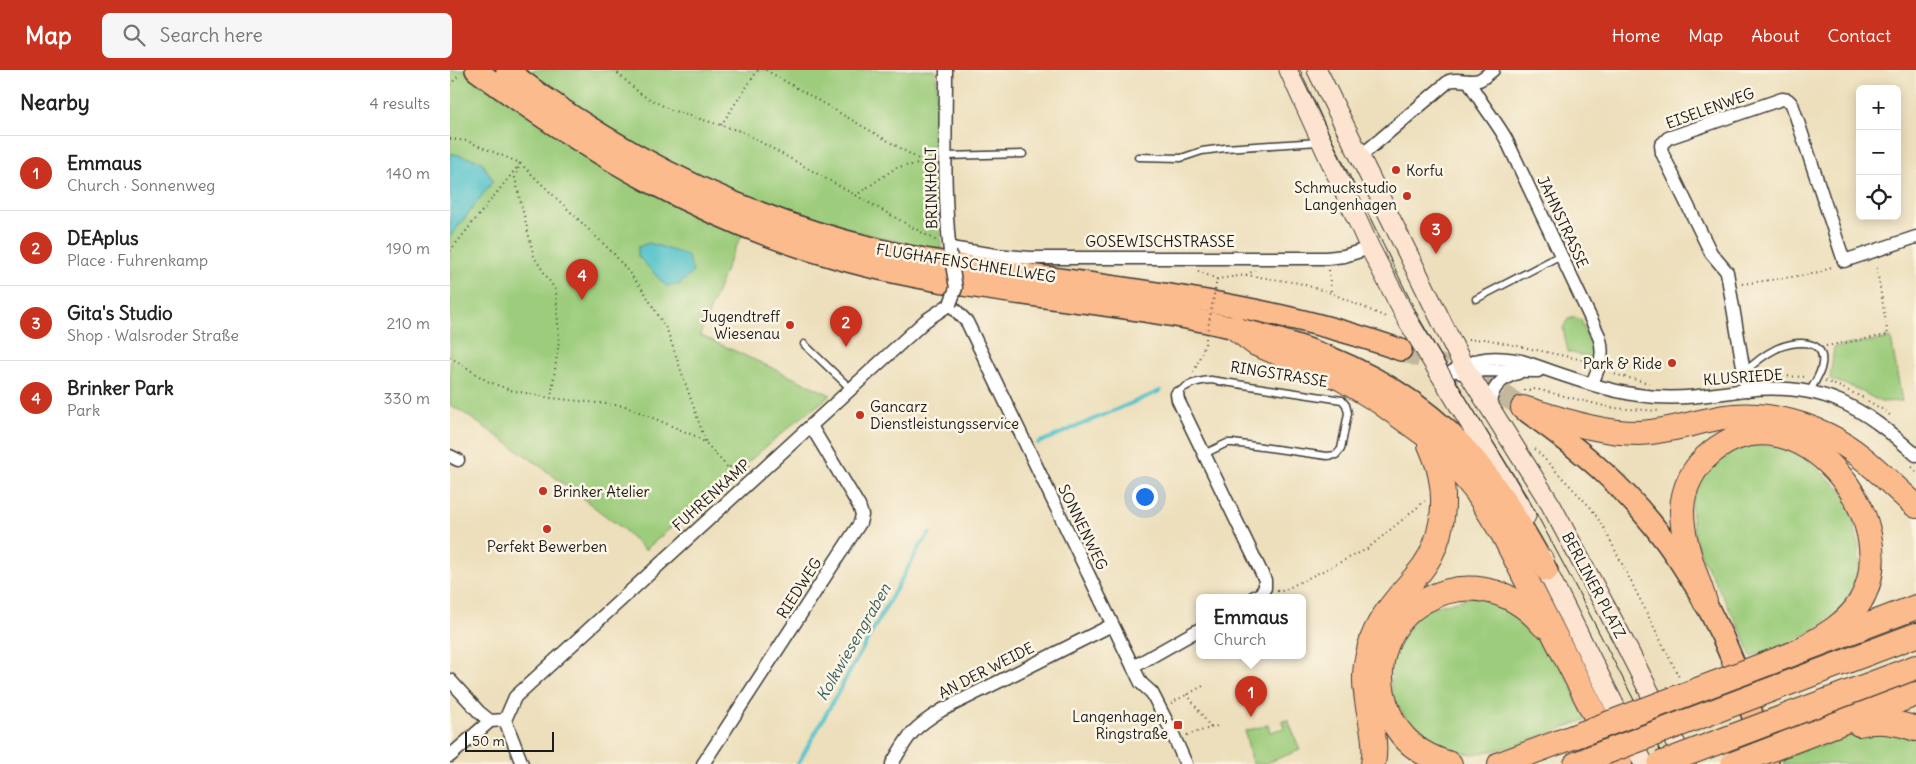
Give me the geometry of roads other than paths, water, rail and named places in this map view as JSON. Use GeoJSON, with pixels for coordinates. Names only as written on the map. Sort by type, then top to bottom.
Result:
{"type":"FeatureCollection","features":[{"type":"Feature","properties":{"kind":"highway","name":"FLUGHAFENSCHNELLWEG"},"geometry":{"type":"LineString","coordinates":[[476,70],[559,130],[652,185],[693,205],[785,242],[839,259],[899,273],[1017,293],[1136,310],[1236,328],[1297,345],[1338,361],[1391,387],[1424,410],[1472,455],[1492,481],[1548,570]]}},
{"type":"Feature","properties":{"kind":"highway","name":"FLUGHAFENSCHNELLWEG"},"geometry":{"type":"LineString","coordinates":[[507,70],[570,116],[658,168],[738,205],[789,224],[878,250],[939,262],[1237,306],[1312,321],[1360,335],[1400,350]]}},
{"type":"Feature","properties":{"kind":"highway"},"geometry":{"type":"LineString","coordinates":[[1236,328],[1256,344],[1342,379],[1390,408],[1427,436],[1458,468],[1489,511],[1504,536],[1620,764]]}},
{"type":"Feature","properties":{"kind":"highway"},"geometry":{"type":"LineString","coordinates":[[1523,408],[1596,429],[1618,432],[1640,433],[1665,430],[1724,417],[1748,416],[1792,422],[1829,435],[1851,449],[1916,506]]}},
{"type":"Feature","properties":{"kind":"highway"},"geometry":{"type":"LineString","coordinates":[[1523,408],[1569,442],[1624,493],[1668,545],[1705,602]]}},
{"type":"Feature","properties":{"kind":"highway"},"geometry":{"type":"LineString","coordinates":[[1768,764],[1735,666],[1705,602],[1688,550],[1684,531],[1682,509],[1685,490],[1693,471],[1706,456],[1721,444],[1738,436],[1772,433],[1803,443],[1819,454],[1846,484],[1857,502],[1868,531],[1872,567],[1868,586],[1860,603],[1831,632],[1795,653]]}},
{"type":"Feature","properties":{"kind":"highway"},"geometry":{"type":"LineString","coordinates":[[1373,764],[1374,739],[1366,694],[1365,676],[1368,653],[1374,633],[1382,617],[1425,564],[1434,546],[1443,508],[1440,473],[1427,436]]}},
{"type":"Feature","properties":{"kind":"highway"},"geometry":{"type":"LineString","coordinates":[[1450,764],[1422,753],[1400,734],[1392,720],[1384,697],[1381,675],[1383,657],[1389,639],[1398,624],[1410,611],[1433,596],[1457,588],[1475,588],[1491,591],[1519,602],[1535,616],[1558,644]]}},
{"type":"Feature","properties":{"kind":"highway"},"geometry":{"type":"LineString","coordinates":[[1498,764],[1916,607]]}},
{"type":"Feature","properties":{"kind":"highway"},"geometry":{"type":"LineString","coordinates":[[1584,761],[1916,635]]}},
{"type":"Feature","properties":{"kind":"highway"},"geometry":{"type":"LineString","coordinates":[[1660,764],[1916,667]]}},
{"type":"Feature","properties":{"kind":"highway"},"geometry":{"type":"LineString","coordinates":[[1733,764],[1916,694]]}},
{"type":"Feature","properties":{"kind":"highway"},"geometry":{"type":"LineString","coordinates":[[1803,737],[1869,722],[1896,722],[1916,729]]}},
{"type":"Feature","properties":{"kind":"main road"},"geometry":{"type":"LineString","coordinates":[[1289,70],[1370,248],[1408,321],[1441,378],[1523,510],[1536,537],[1548,570],[1644,764]]}},
{"type":"Feature","properties":{"kind":"main road","name":"BERLINER PLATZ"},"geometry":{"type":"LineString","coordinates":[[1317,70],[1465,368],[1532,474],[1572,543],[1686,764]]}},
{"type":"Feature","properties":{"kind":"street","name":"BRINKHOLT"},"geometry":{"type":"LineString","coordinates":[[946,70],[946,159],[950,250],[956,288],[950,304]]}},
{"type":"Feature","properties":{"kind":"street"},"geometry":{"type":"LineString","coordinates":[[1358,154],[1369,149],[1449,81],[1456,79],[1480,80],[1493,70]]}},
{"type":"Feature","properties":{"kind":"street","name":"JAHNSTRASSE"},"geometry":{"type":"LineString","coordinates":[[1470,81],[1475,93],[1498,124],[1506,139],[1602,344],[1602,359],[1592,384]]}},
{"type":"Feature","properties":{"kind":"street","name":"EISELENWEG"},"geometry":{"type":"LineString","coordinates":[[1747,390],[1727,272],[1711,253],[1662,153],[1661,145],[1668,138],[1782,99],[1788,100],[1792,104],[1844,260],[1916,237]]}},
{"type":"Feature","properties":{"kind":"street","name":"GOSEWISCHSTRASSE"},"geometry":{"type":"LineString","coordinates":[[950,250],[1030,258],[1327,258],[1344,256],[1370,248]]}},
{"type":"Feature","properties":{"kind":"street","name":"FUHRENKAMP"},"geometry":{"type":"LineString","coordinates":[[505,720],[509,707],[515,697],[925,321],[950,304]]}},
{"type":"Feature","properties":{"kind":"street","name":"SONNENWEG"},"geometry":{"type":"LineString","coordinates":[[950,304],[967,322],[1112,625],[1141,683],[1152,693],[1186,764]]}},
{"type":"Feature","properties":{"kind":"street","name":"KLUSRIEDE"},"geometry":{"type":"LineString","coordinates":[[1441,378],[1485,358],[1506,358],[1592,384],[1634,394],[1678,398],[1747,390],[1771,389],[1809,392],[1842,401],[1863,412],[1891,432],[1916,455]]}},
{"type":"Feature","properties":{"kind":"street","name":"KLUSRIEDE"},"geometry":{"type":"LineString","coordinates":[[1465,368],[1556,372]]}},
{"type":"Feature","properties":{"kind":"street","name":"KLUSRIEDE"},"geometry":{"type":"LineString","coordinates":[[1489,406],[1494,389],[1502,380],[1526,371]]}},
{"type":"Feature","properties":{"kind":"street","name":"RINGSTRASSE"},"geometry":{"type":"LineString","coordinates":[[1177,394],[1178,400],[1265,580],[1265,588],[1260,594]]}},
{"type":"Feature","properties":{"kind":"street","name":"RIEDWEG"},"geometry":{"type":"LineString","coordinates":[[703,764],[860,523],[862,515],[858,506],[811,426]]}},
{"type":"Feature","properties":{"kind":"street","name":"AN DER WEIDE"},"geometry":{"type":"LineString","coordinates":[[892,764],[908,736],[921,723],[942,710],[1112,625]]}},
{"type":"Feature","properties":{"kind":"street"},"geometry":{"type":"LineString","coordinates":[[1133,667],[1196,630]]}},
{"type":"Feature","properties":{"kind":"street"},"geometry":{"type":"LineString","coordinates":[[450,680],[479,712],[490,721]]}},
{"type":"Feature","properties":{"kind":"street"},"geometry":{"type":"LineString","coordinates":[[450,756],[490,721],[505,720],[522,764]]}},
{"type":"Feature","properties":{"kind":"lane"},"geometry":{"type":"LineString","coordinates":[[1138,157],[1181,158],[1202,151],[1224,148],[1323,142]]}},
{"type":"Feature","properties":{"kind":"lane"},"geometry":{"type":"LineString","coordinates":[[946,159],[1023,154]]}},
{"type":"Feature","properties":{"kind":"lane"},"geometry":{"type":"LineString","coordinates":[[1476,299],[1561,255]]}},
{"type":"Feature","properties":{"kind":"lane"},"geometry":{"type":"LineString","coordinates":[[1745,372],[1766,355],[1789,343],[1804,342],[1814,345],[1819,349],[1823,363],[1821,371],[1809,392]]}},
{"type":"Feature","properties":{"kind":"lane"},"geometry":{"type":"LineString","coordinates":[[804,344],[851,389]]}},
{"type":"Feature","properties":{"kind":"lane","name":"RINGSTRASSE"},"geometry":{"type":"LineString","coordinates":[[1177,394],[1197,381],[1211,380],[1342,400],[1346,405],[1348,413],[1341,449],[1336,454],[1327,456],[1233,442],[1226,443],[1204,454]]}},
{"type":"Feature","properties":{"kind":"water"},"geometry":{"type":"Polygon","coordinates":[[[450,153],[481,161],[493,181],[450,237],[450,153]]]}},
{"type":"Feature","properties":{"kind":"water"},"geometry":{"type":"Polygon","coordinates":[[[649,243],[687,255],[693,272],[680,284],[666,286],[638,256],[638,247],[649,243]]]}},
{"type":"Feature","properties":{"kind":"waterway","name":"Kolkwiesengraben"},"geometry":{"type":"LineString","coordinates":[[1038,443],[1160,391]]}},
{"type":"Feature","properties":{"kind":"waterway","name":"Kolkwiesengraben"},"geometry":{"type":"LineString","coordinates":[[798,764],[919,548],[930,533]]}},
{"type":"Feature","properties":{"kind":"tunnel"},"geometry":{"type":"LineString","coordinates":[[1401,350],[1446,367]]}},
{"type":"Feature","properties":{"kind":"tunnel"},"geometry":{"type":"LineString","coordinates":[[1473,380],[1501,393],[1523,408]]}},
{"type":"Feature","properties":{"kind":"tram line"},"geometry":{"type":"LineString","coordinates":[[1298,70],[1419,318],[1529,500],[1667,764]]}},
{"type":"Feature","properties":{"kind":"place","name":"Korfu"},"geometry":{"type":"Point","coordinates":[1396,170]}},
{"type":"Feature","properties":{"kind":"place","name":"Schmuckstudio Langenhagen"},"geometry":{"type":"Point","coordinates":[1407,196]}},
{"type":"Feature","properties":{"kind":"place","name":"Gita's Studio"},"geometry":{"type":"Point","coordinates":[1436,254]}},
{"type":"Feature","properties":{"kind":"place","name":"Brinker Park"},"geometry":{"type":"Point","coordinates":[582,300]}},
{"type":"Feature","properties":{"kind":"place","name":"Jugendtreff Wiesenau"},"geometry":{"type":"Point","coordinates":[790,325]}},
{"type":"Feature","properties":{"kind":"place","name":"DEAplus"},"geometry":{"type":"Point","coordinates":[846,347]}},
{"type":"Feature","properties":{"kind":"place","name":"Park & Ride"},"geometry":{"type":"Point","coordinates":[1672,363]}},
{"type":"Feature","properties":{"kind":"place","name":"Gancarz Dienstleistungsservice"},"geometry":{"type":"Point","coordinates":[860,415]}},
{"type":"Feature","properties":{"kind":"place","name":"Brinker Atelier"},"geometry":{"type":"Point","coordinates":[543,491]}},
{"type":"Feature","properties":{"kind":"place","name":"Perfekt Bewerben"},"geometry":{"type":"Point","coordinates":[547,529]}},
{"type":"Feature","properties":{"kind":"place","name":"Emmaus"},"geometry":{"type":"Point","coordinates":[1251,717]}},
{"type":"Feature","properties":{"kind":"place","name":"Langenhagen, Ringstraße"},"geometry":{"type":"Point","coordinates":[1178,725]}}]}
